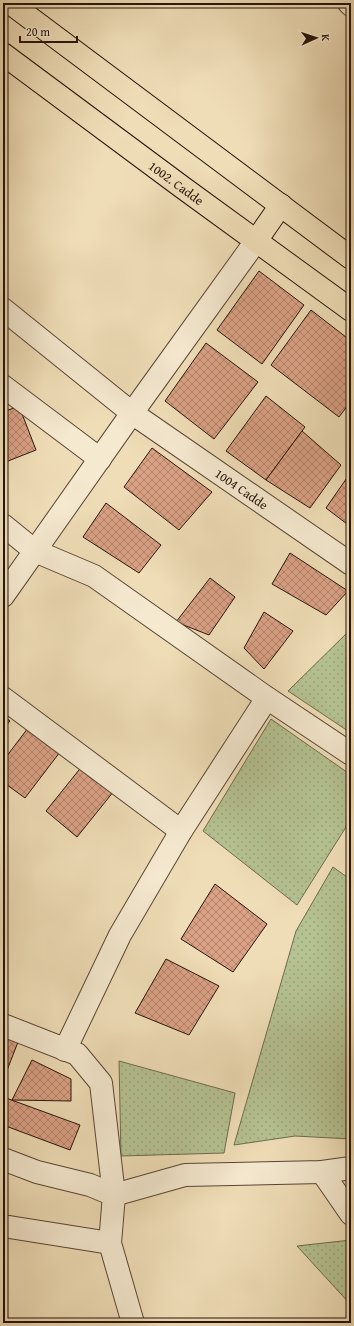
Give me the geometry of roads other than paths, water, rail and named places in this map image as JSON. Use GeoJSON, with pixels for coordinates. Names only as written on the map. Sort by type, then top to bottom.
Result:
{"type":"FeatureCollection","features":[{"type":"Feature","properties":{"kind":"main road"},"geometry":{"type":"LineString","coordinates":[[10,3],[351,258]]}},
{"type":"Feature","properties":{"kind":"main road","name":"1002. Cadde"},"geometry":{"type":"LineString","coordinates":[[3,54],[351,310]]}},
{"type":"Feature","properties":{"kind":"main road"},"geometry":{"type":"LineString","coordinates":[[256,241],[280,205]]}},
{"type":"Feature","properties":{"kind":"street"},"geometry":{"type":"LineString","coordinates":[[3,596],[256,241]]}},
{"type":"Feature","properties":{"kind":"street","name":"1004 Cadde"},"geometry":{"type":"LineString","coordinates":[[3,309],[132,413],[351,564]]}},
{"type":"Feature","properties":{"kind":"street"},"geometry":{"type":"LineString","coordinates":[[3,386],[100,459]]}},
{"type":"Feature","properties":{"kind":"street"},"geometry":{"type":"LineString","coordinates":[[3,525],[35,551],[94,576],[267,698],[351,754]]}},
{"type":"Feature","properties":{"kind":"street"},"geometry":{"type":"LineString","coordinates":[[3,698],[181,830]]}},
{"type":"Feature","properties":{"kind":"street"},"geometry":{"type":"LineString","coordinates":[[65,1050],[120,934],[181,830],[267,698]]}},
{"type":"Feature","properties":{"kind":"street"},"geometry":{"type":"LineString","coordinates":[[3,1025],[77,1054],[101,1084],[114,1195],[110,1243],[133,1323]]}},
{"type":"Feature","properties":{"kind":"street"},"geometry":{"type":"LineString","coordinates":[[3,1159],[37,1172],[90,1185],[114,1195],[185,1175],[322,1172],[351,1168]]}},
{"type":"Feature","properties":{"kind":"street"},"geometry":{"type":"LineString","coordinates":[[322,1172],[351,1214]]}},
{"type":"Feature","properties":{"kind":"street"},"geometry":{"type":"LineString","coordinates":[[3,1226],[110,1243]]}}]}
